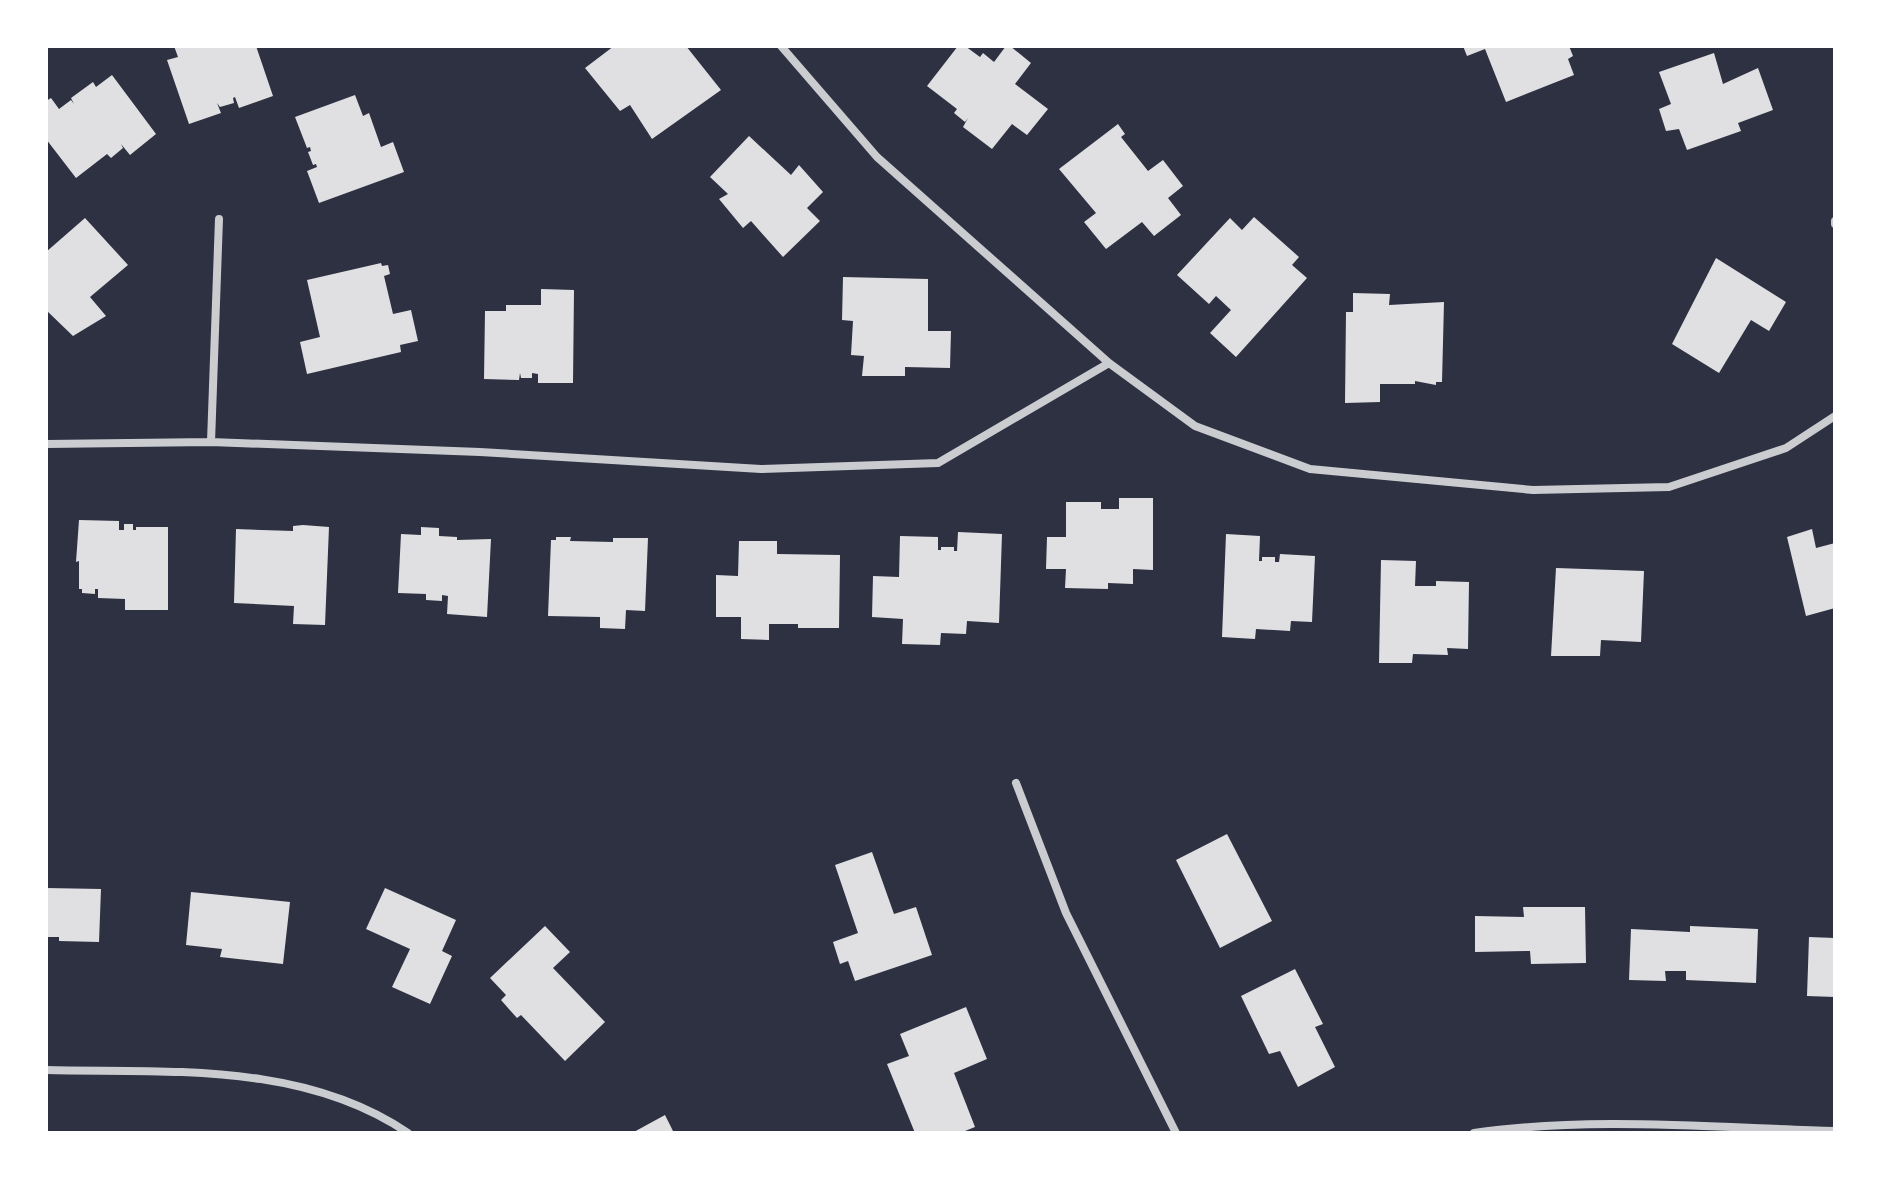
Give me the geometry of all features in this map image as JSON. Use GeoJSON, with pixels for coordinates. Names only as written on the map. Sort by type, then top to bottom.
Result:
{"type":"FeatureCollection","features":[{"type":"Feature","properties":{"kind":"street"},"geometry":{"type":"LineString","coordinates":[[781,46],[877,157],[1109,363],[1195,426],[1310,469],[1533,490],[1669,487],[1786,448],[1835,416]]}},
{"type":"Feature","properties":{"kind":"street"},"geometry":{"type":"LineString","coordinates":[[211,442],[219,219]]}},
{"type":"Feature","properties":{"kind":"street"},"geometry":{"type":"LineString","coordinates":[[46,444],[211,442],[480,452],[761,469],[938,463],[1109,363]]}},
{"type":"Feature","properties":{"kind":"street"},"geometry":{"type":"LineString","coordinates":[[1016,783],[1066,913],[1176,1133]]}},
{"type":"Feature","properties":{"kind":"street"},"geometry":{"type":"LineString","coordinates":[[46,1070],[225,1074],[284,1082],[341,1098],[408,1133]]}},
{"type":"Feature","properties":{"kind":"street"},"geometry":{"type":"LineString","coordinates":[[1474,1133],[1585,1125],[1835,1131]]}},
{"type":"Feature","properties":{"kind":"building"},"geometry":{"type":"Polygon","coordinates":[[[174,46],[256,46],[273,96],[239,108],[235,97],[234,103],[220,107],[217,103],[221,113],[189,124],[167,60],[178,57],[174,46]]]}},
{"type":"Feature","properties":{"kind":"building"},"geometry":{"type":"Polygon","coordinates":[[[614,46],[686,46],[721,90],[652,139],[630,105],[620,111],[585,68],[614,46]]]}},
{"type":"Feature","properties":{"kind":"building"},"geometry":{"type":"Polygon","coordinates":[[[958,46],[965,46],[980,57],[983,53],[994,62],[1006,46],[1010,46],[1031,63],[1015,84],[1048,109],[1027,135],[1012,124],[992,149],[963,127],[968,118],[965,122],[954,113],[957,109],[927,86],[958,46]]]}},
{"type":"Feature","properties":{"kind":"building"},"geometry":{"type":"Polygon","coordinates":[[[1463,46],[1569,46],[1573,56],[1568,59],[1574,75],[1506,102],[1485,49],[1467,56],[1463,46]]]}},
{"type":"Feature","properties":{"kind":"building"},"geometry":{"type":"Polygon","coordinates":[[[1714,53],[1723,84],[1758,68],[1773,110],[1738,123],[1741,131],[1687,150],[1679,129],[1666,131],[1659,109],[1671,104],[1659,72],[1714,53]]]}},
{"type":"Feature","properties":{"kind":"building"},"geometry":{"type":"Polygon","coordinates":[[[112,75],[156,134],[130,155],[121,144],[123,148],[111,158],[107,154],[76,178],[46,139],[46,101],[51,98],[59,109],[71,100],[74,104],[71,98],[93,82],[96,87],[112,75]]]}},
{"type":"Feature","properties":{"kind":"building"},"geometry":{"type":"Polygon","coordinates":[[[355,95],[363,116],[369,113],[381,147],[393,142],[404,172],[319,203],[307,171],[317,167],[313,165],[308,152],[311,151],[310,147],[307,148],[295,117],[355,95]]]}},
{"type":"Feature","properties":{"kind":"building"},"geometry":{"type":"Polygon","coordinates":[[[1118,124],[1125,134],[1121,137],[1148,171],[1163,160],[1183,186],[1168,198],[1181,215],[1154,236],[1142,222],[1106,249],[1084,222],[1096,213],[1059,169],[1118,124]]]}},
{"type":"Feature","properties":{"kind":"building"},"geometry":{"type":"Polygon","coordinates":[[[749,136],[791,175],[799,165],[823,192],[807,208],[820,221],[783,257],[751,221],[743,228],[719,199],[728,194],[710,177],[749,136]]]}},
{"type":"Feature","properties":{"kind":"building"},"geometry":{"type":"Polygon","coordinates":[[[1254,217],[1299,257],[1292,265],[1307,278],[1236,357],[1210,333],[1231,310],[1216,296],[1209,304],[1177,275],[1230,218],[1242,230],[1254,217]]]}},
{"type":"Feature","properties":{"kind":"building"},"geometry":{"type":"Polygon","coordinates":[[[85,218],[128,265],[90,297],[106,316],[73,336],[46,310],[46,252],[85,218]]]}},
{"type":"Feature","properties":{"kind":"building"},"geometry":{"type":"Polygon","coordinates":[[[1716,258],[1786,302],[1769,331],[1751,320],[1719,373],[1672,344],[1716,258]]]}},
{"type":"Feature","properties":{"kind":"building"},"geometry":{"type":"Polygon","coordinates":[[[381,263],[382,266],[388,265],[390,274],[384,276],[393,314],[411,310],[418,341],[400,345],[401,352],[307,374],[300,342],[320,337],[307,280],[381,263]]]}},
{"type":"Feature","properties":{"kind":"building"},"geometry":{"type":"Polygon","coordinates":[[[843,277],[928,279],[928,331],[951,331],[950,368],[905,367],[905,376],[862,376],[864,356],[851,355],[853,321],[842,320],[843,277]]]}},
{"type":"Feature","properties":{"kind":"building"},"geometry":{"type":"Polygon","coordinates":[[[541,289],[574,290],[573,383],[538,383],[538,374],[532,373],[532,378],[521,378],[520,373],[519,380],[484,379],[485,311],[506,311],[506,305],[541,305],[541,289]]]}},
{"type":"Feature","properties":{"kind":"building"},"geometry":{"type":"Polygon","coordinates":[[[1353,293],[1390,294],[1389,305],[1444,302],[1442,382],[1436,382],[1436,385],[1415,381],[1415,384],[1380,384],[1380,402],[1345,403],[1346,312],[1353,312],[1353,293]]]}},
{"type":"Feature","properties":{"kind":"building"},"geometry":{"type":"Polygon","coordinates":[[[1119,498],[1153,498],[1153,570],[1133,569],[1133,584],[1108,583],[1108,589],[1065,588],[1066,569],[1046,569],[1047,537],[1066,537],[1066,502],[1101,502],[1101,509],[1119,509],[1119,498]]]}},
{"type":"Feature","properties":{"kind":"building"},"geometry":{"type":"Polygon","coordinates":[[[79,520],[119,521],[119,530],[124,530],[124,524],[133,524],[133,530],[136,527],[168,527],[168,610],[125,610],[125,599],[98,598],[98,589],[95,589],[95,594],[82,593],[79,589],[79,561],[76,562],[79,520]]]}},
{"type":"Feature","properties":{"kind":"building"},"geometry":{"type":"Polygon","coordinates":[[[293,526],[329,527],[325,625],[293,624],[294,606],[234,603],[236,529],[293,531],[293,526]]]}},
{"type":"Feature","properties":{"kind":"building"},"geometry":{"type":"Polygon","coordinates":[[[421,527],[439,528],[439,536],[457,537],[457,540],[491,539],[487,617],[447,614],[448,596],[442,595],[442,601],[426,600],[426,594],[398,593],[401,534],[421,535],[421,527]]]}},
{"type":"Feature","properties":{"kind":"building"},"geometry":{"type":"Polygon","coordinates":[[[1812,529],[1816,548],[1835,543],[1835,608],[1806,616],[1787,537],[1812,529]]]}},
{"type":"Feature","properties":{"kind":"building"},"geometry":{"type":"Polygon","coordinates":[[[958,532],[1002,534],[999,623],[967,621],[966,634],[941,633],[940,645],[902,644],[903,619],[872,617],[873,576],[899,577],[900,536],[938,537],[938,550],[954,547],[957,551],[958,532]]]}},
{"type":"Feature","properties":{"kind":"building"},"geometry":{"type":"Polygon","coordinates":[[[1226,534],[1260,536],[1259,561],[1262,557],[1275,557],[1275,562],[1279,562],[1280,554],[1315,556],[1312,622],[1291,621],[1290,631],[1256,629],[1255,639],[1222,637],[1226,534]]]}},
{"type":"Feature","properties":{"kind":"building"},"geometry":{"type":"Polygon","coordinates":[[[556,537],[571,537],[570,541],[613,542],[613,538],[648,538],[645,611],[626,610],[625,629],[600,628],[600,617],[548,616],[551,540],[556,540],[556,537]]]}},
{"type":"Feature","properties":{"kind":"building"},"geometry":{"type":"Polygon","coordinates":[[[739,541],[777,541],[777,554],[840,555],[839,628],[769,624],[769,640],[741,639],[741,617],[716,617],[716,575],[738,576],[739,541]]]}},
{"type":"Feature","properties":{"kind":"building"},"geometry":{"type":"Polygon","coordinates":[[[1381,560],[1416,561],[1415,586],[1436,586],[1436,581],[1469,582],[1468,649],[1447,648],[1448,655],[1413,654],[1412,663],[1379,663],[1381,560]]]}},
{"type":"Feature","properties":{"kind":"building"},"geometry":{"type":"Polygon","coordinates":[[[1556,568],[1644,571],[1641,642],[1601,640],[1600,656],[1551,656],[1556,568]]]}},
{"type":"Feature","properties":{"kind":"building"},"geometry":{"type":"Polygon","coordinates":[[[1227,834],[1272,921],[1220,948],[1176,860],[1227,834]]]}},
{"type":"Feature","properties":{"kind":"building"},"geometry":{"type":"Polygon","coordinates":[[[872,852],[894,914],[916,907],[932,955],[855,981],[848,961],[840,964],[833,942],[858,933],[835,865],[872,852]]]}},
{"type":"Feature","properties":{"kind":"building"},"geometry":{"type":"Polygon","coordinates":[[[46,888],[101,889],[99,942],[59,941],[59,937],[46,937],[46,888]]]}},
{"type":"Feature","properties":{"kind":"building"},"geometry":{"type":"Polygon","coordinates":[[[385,888],[456,920],[442,951],[452,956],[430,1004],[392,987],[410,949],[366,929],[385,888]]]}},
{"type":"Feature","properties":{"kind":"building"},"geometry":{"type":"Polygon","coordinates":[[[191,892],[290,902],[283,964],[220,957],[222,949],[186,945],[191,892]]]}},
{"type":"Feature","properties":{"kind":"building"},"geometry":{"type":"Polygon","coordinates":[[[1523,907],[1585,907],[1586,963],[1531,964],[1530,951],[1475,952],[1475,916],[1524,917],[1523,907]]]}},
{"type":"Feature","properties":{"kind":"building"},"geometry":{"type":"Polygon","coordinates":[[[545,926],[570,952],[553,968],[605,1022],[565,1061],[521,1015],[517,1018],[501,1000],[506,995],[490,978],[545,926]]]}},
{"type":"Feature","properties":{"kind":"building"},"geometry":{"type":"Polygon","coordinates":[[[1690,926],[1758,929],[1756,983],[1686,980],[1686,971],[1665,971],[1666,981],[1629,980],[1631,929],[1690,932],[1690,926]]]}},
{"type":"Feature","properties":{"kind":"building"},"geometry":{"type":"Polygon","coordinates":[[[1809,937],[1835,938],[1835,997],[1807,996],[1809,937]]]}},
{"type":"Feature","properties":{"kind":"building"},"geometry":{"type":"Polygon","coordinates":[[[1295,969],[1323,1024],[1315,1027],[1335,1067],[1298,1087],[1280,1051],[1269,1054],[1241,996],[1295,969]]]}},
{"type":"Feature","properties":{"kind":"building"},"geometry":{"type":"Polygon","coordinates":[[[966,1007],[987,1059],[954,1073],[975,1127],[960,1133],[915,1133],[887,1064],[909,1056],[900,1034],[966,1007]]]}},
{"type":"Feature","properties":{"kind":"building"},"geometry":{"type":"Polygon","coordinates":[[[665,1115],[674,1133],[632,1133],[665,1115]]]}}]}
